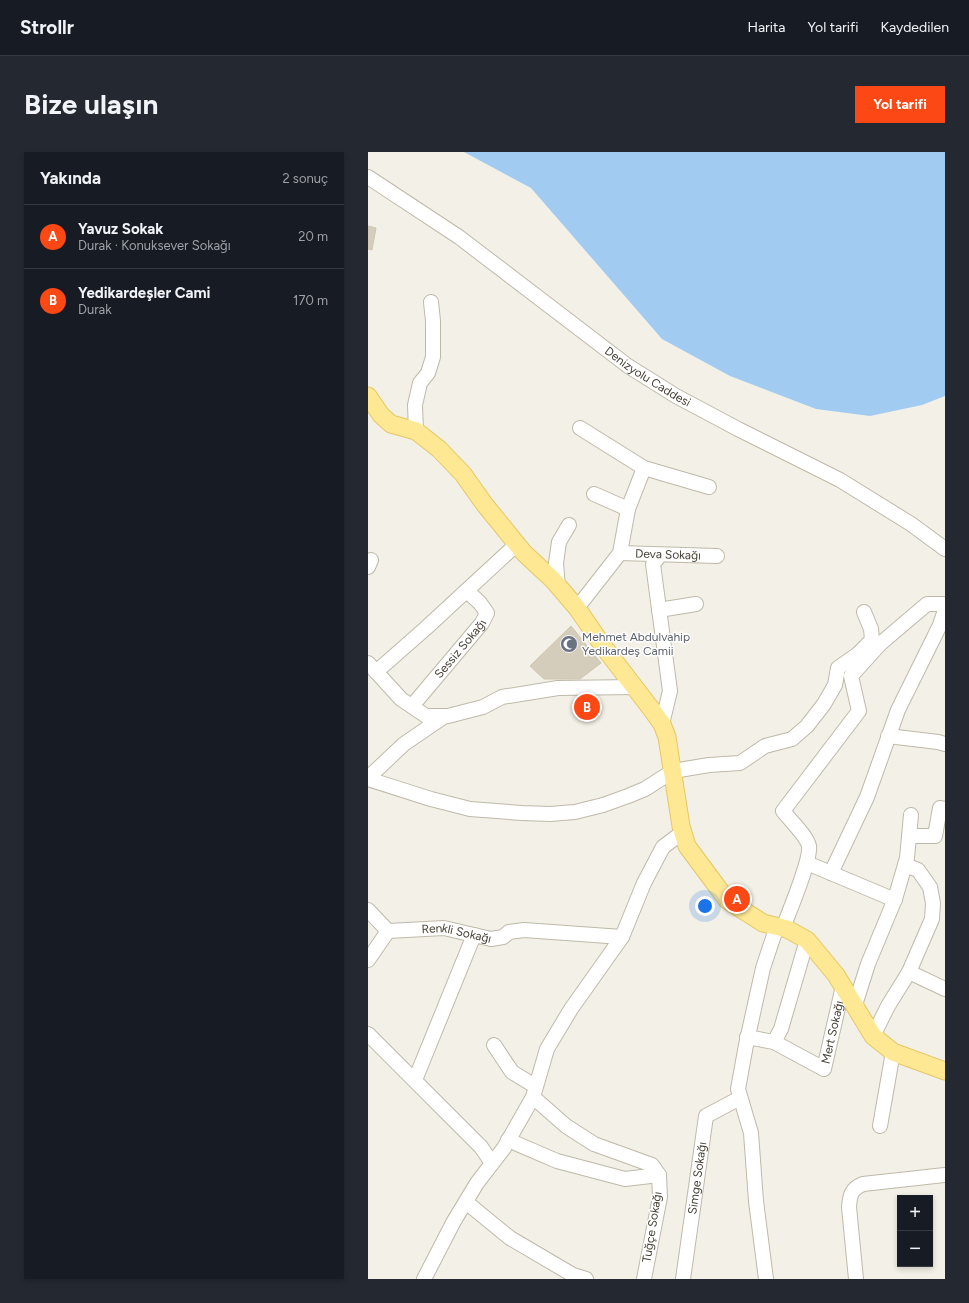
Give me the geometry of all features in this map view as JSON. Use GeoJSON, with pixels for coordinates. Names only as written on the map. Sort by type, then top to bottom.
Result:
{"type":"FeatureCollection","features":[{"type":"Feature","properties":{"kind":"main road"},"geometry":{"type":"LineString","coordinates":[[368,396],[381,414],[391,424],[416,431],[439,449],[463,474],[485,505],[524,553],[577,608],[603,646],[662,724],[668,737],[683,832],[687,846],[727,900],[763,923],[787,929],[807,940],[836,975],[873,1036],[893,1052],[945,1071]]}},
{"type":"Feature","properties":{"kind":"street","name":"Denizyolu Caddesi"},"geometry":{"type":"LineString","coordinates":[[368,177],[459,237],[634,370],[676,396],[724,422],[840,480],[911,524],[945,549]]}},
{"type":"Feature","properties":{"kind":"street"},"geometry":{"type":"LineString","coordinates":[[416,431],[415,405],[420,383],[428,373],[433,357],[433,321],[431,302]]}},
{"type":"Feature","properties":{"kind":"street"},"geometry":{"type":"LineString","coordinates":[[580,428],[644,468],[709,487]]}},
{"type":"Feature","properties":{"kind":"street"},"geometry":{"type":"LineString","coordinates":[[577,608],[620,553],[628,509],[644,468]]}},
{"type":"Feature","properties":{"kind":"street"},"geometry":{"type":"LineString","coordinates":[[594,494],[628,509]]}},
{"type":"Feature","properties":{"kind":"street"},"geometry":{"type":"LineString","coordinates":[[558,587],[556,564],[559,542],[569,525]]}},
{"type":"Feature","properties":{"kind":"street"},"geometry":{"type":"LineString","coordinates":[[517,544],[426,628],[372,668],[401,699],[426,716],[445,716],[483,707],[502,697],[558,688],[635,687]]}},
{"type":"Feature","properties":{"kind":"street","name":"Deva Sokağı"},"geometry":{"type":"LineString","coordinates":[[620,553],[716,556]]}},
{"type":"Feature","properties":{"kind":"street"},"geometry":{"type":"LineString","coordinates":[[660,555],[653,564],[670,691],[662,724]]}},
{"type":"Feature","properties":{"kind":"street","name":"Sessiz Sokağı"},"geometry":{"type":"LineString","coordinates":[[412,706],[482,622],[486,613],[480,603],[467,591]]}},
{"type":"Feature","properties":{"kind":"street"},"geometry":{"type":"LineString","coordinates":[[659,610],[696,604]]}},
{"type":"Feature","properties":{"kind":"street"},"geometry":{"type":"LineString","coordinates":[[766,1279],[756,1201],[750,1133],[738,1089],[747,1037],[763,968],[806,863],[809,845],[802,833],[783,811],[859,711],[851,676],[880,644],[927,604],[945,604]]}},
{"type":"Feature","properties":{"kind":"street"},"geometry":{"type":"LineString","coordinates":[[831,873],[867,797],[898,710],[940,626],[945,610]]}},
{"type":"Feature","properties":{"kind":"street"},"geometry":{"type":"LineString","coordinates":[[445,716],[404,744],[368,778],[431,799],[470,809],[550,814],[575,812],[616,801],[645,789],[673,771],[709,765],[740,763],[765,746],[792,739],[807,726],[824,704],[835,685],[838,668],[858,654],[872,640],[871,629],[864,612]]}},
{"type":"Feature","properties":{"kind":"street"},"geometry":{"type":"LineString","coordinates":[[888,736],[945,744]]}},
{"type":"Feature","properties":{"kind":"street"},"geometry":{"type":"LineString","coordinates":[[909,836],[935,836],[940,808],[945,809]]}},
{"type":"Feature","properties":{"kind":"street"},"geometry":{"type":"LineString","coordinates":[[855,1005],[868,964],[894,900],[905,865],[911,815]]}},
{"type":"Feature","properties":{"kind":"street"},"geometry":{"type":"LineString","coordinates":[[424,1279],[454,1221],[477,1183],[504,1148],[534,1091],[547,1049],[571,1009],[622,937],[644,883],[663,847],[683,832]]}},
{"type":"Feature","properties":{"kind":"street"},"geometry":{"type":"LineString","coordinates":[[806,863],[894,900]]}},
{"type":"Feature","properties":{"kind":"street"},"geometry":{"type":"LineString","coordinates":[[873,1036],[888,1006],[909,972],[932,919],[933,903],[930,887],[918,870],[905,865]]}},
{"type":"Feature","properties":{"kind":"street"},"geometry":{"type":"LineString","coordinates":[[368,910],[388,931],[368,960]]}},
{"type":"Feature","properties":{"kind":"street","name":"Renkli Sokağı"},"geometry":{"type":"LineString","coordinates":[[388,931],[444,928],[491,939],[503,937],[509,932],[524,930],[622,937]]}},
{"type":"Feature","properties":{"kind":"street"},"geometry":{"type":"LineString","coordinates":[[414,1080],[474,935]]}},
{"type":"Feature","properties":{"kind":"street"},"geometry":{"type":"LineString","coordinates":[[774,1042],[781,1029],[807,940]]}},
{"type":"Feature","properties":{"kind":"street"},"geometry":{"type":"LineString","coordinates":[[909,972],[945,989]]}},
{"type":"Feature","properties":{"kind":"street","name":"Mert Sokağı"},"geometry":{"type":"LineString","coordinates":[[747,1037],[774,1042],[824,1069],[843,986]]}},
{"type":"Feature","properties":{"kind":"street"},"geometry":{"type":"LineString","coordinates":[[368,1034],[481,1147],[492,1163]]}},
{"type":"Feature","properties":{"kind":"street"},"geometry":{"type":"LineString","coordinates":[[494,1045],[512,1072],[534,1091],[566,1126],[594,1144],[652,1165],[659,1176],[626,1178],[557,1161],[508,1140]]}},
{"type":"Feature","properties":{"kind":"street"},"geometry":{"type":"LineString","coordinates":[[880,1126],[893,1052]]}},
{"type":"Feature","properties":{"kind":"street","name":"Simge Sokağı"},"geometry":{"type":"LineString","coordinates":[[683,1279],[706,1116],[740,1098]]}},
{"type":"Feature","properties":{"kind":"street"},"geometry":{"type":"LineString","coordinates":[[856,1279],[849,1207],[852,1191],[863,1184],[945,1175]]}},
{"type":"Feature","properties":{"kind":"street","name":"Tuğçe Sokağı"},"geometry":{"type":"LineString","coordinates":[[644,1279],[660,1197],[659,1176]]}},
{"type":"Feature","properties":{"kind":"street"},"geometry":{"type":"LineString","coordinates":[[466,1202],[510,1238],[573,1275],[586,1279]]}},
{"type":"Feature","properties":{"kind":"water"},"geometry":{"type":"Polygon","coordinates":[[[464,152],[945,152],[945,396],[922,405],[870,416],[816,409],[730,376],[662,339],[531,188],[464,152]]]}},
{"type":"Feature","properties":{"kind":"building"},"geometry":{"type":"Polygon","coordinates":[[[368,226],[376,228],[372,250],[368,249],[368,226]]]}},
{"type":"Feature","properties":{"kind":"building","name":"Mehmet Abdulvahip Yedikardeş Camii"},"geometry":{"type":"Polygon","coordinates":[[[571,626],[601,663],[580,679],[544,679],[530,666],[571,626]]]}},
{"type":"Feature","properties":{"kind":"place","name":"Mehmet Abdulvahip Yedikardeş Camii"},"geometry":{"type":"Point","coordinates":[569,644]}},
{"type":"Feature","properties":{"kind":"place","name":"Yedikardeşler Cami"},"geometry":{"type":"Point","coordinates":[587,707]}},
{"type":"Feature","properties":{"kind":"place","name":"Yavuz Sokak"},"geometry":{"type":"Point","coordinates":[737,899]}}]}
